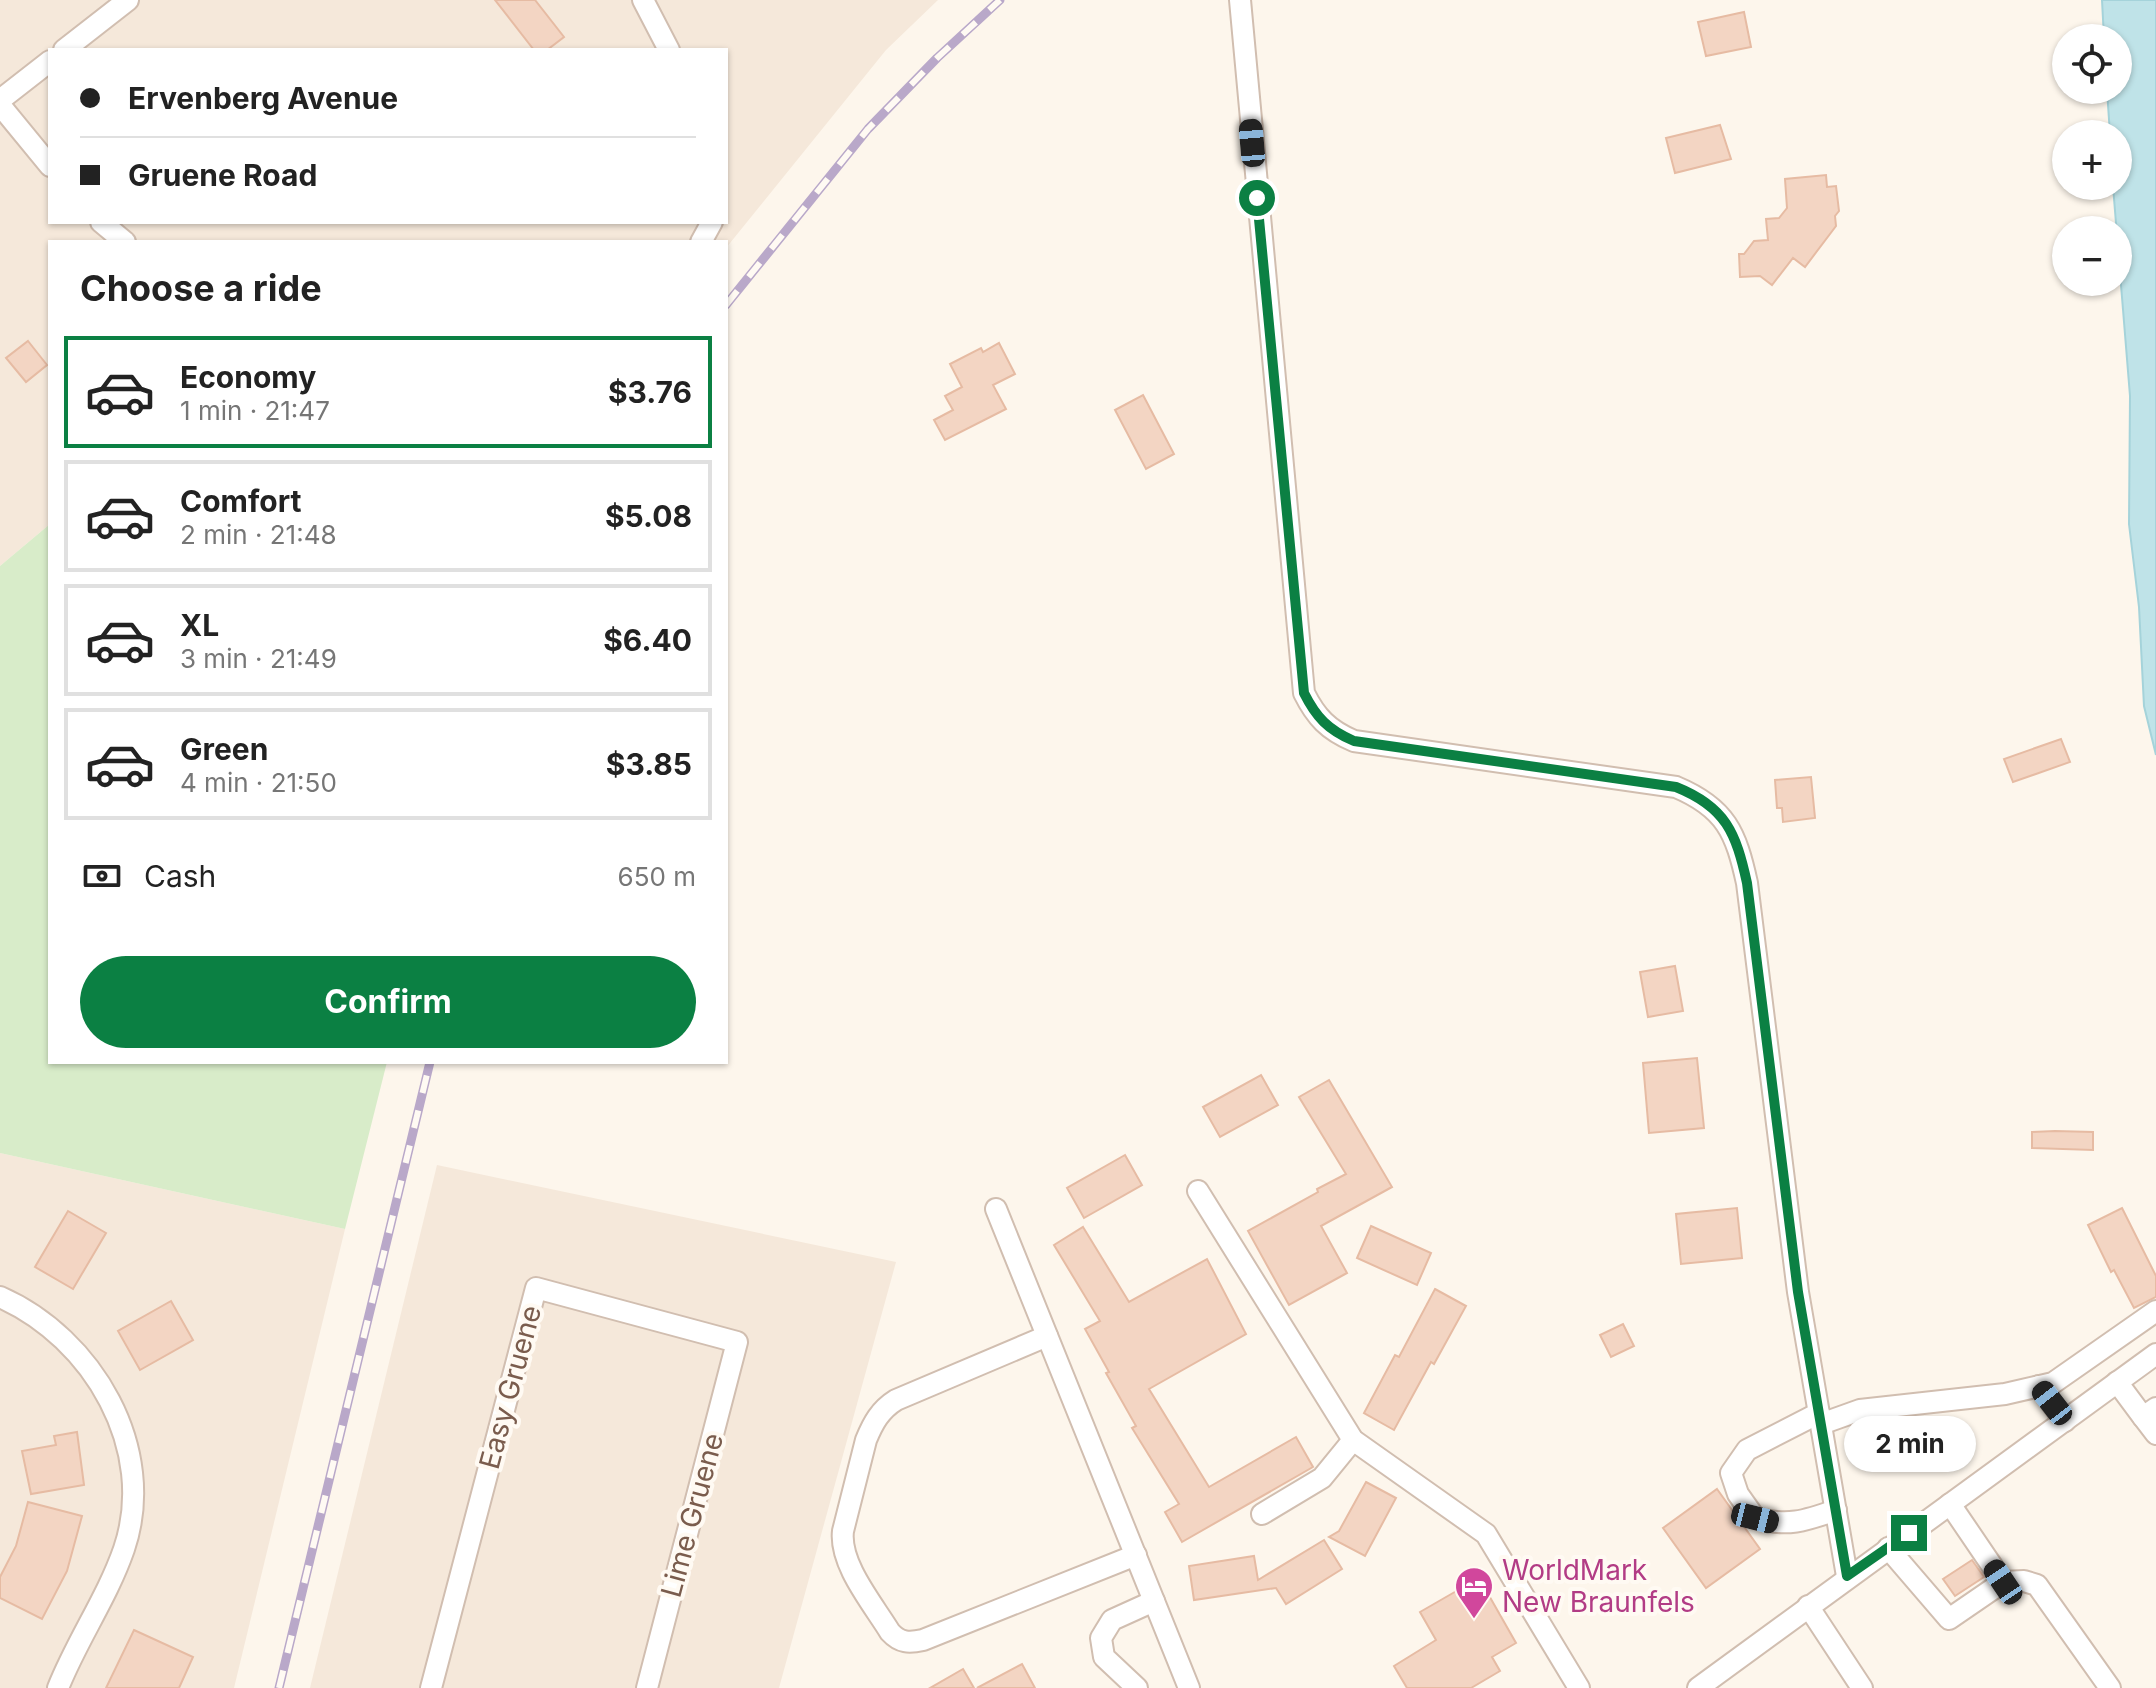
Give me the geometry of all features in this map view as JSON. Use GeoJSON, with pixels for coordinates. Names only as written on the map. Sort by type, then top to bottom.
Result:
{"type":"FeatureCollection","features":[{"type":"Feature","properties":{"kind":"street"},"geometry":{"type":"LineString","coordinates":[[67,48],[128,0]]}},
{"type":"Feature","properties":{"kind":"street"},"geometry":{"type":"LineString","coordinates":[[643,0],[668,48]]}},
{"type":"Feature","properties":{"kind":"street"},"geometry":{"type":"LineString","coordinates":[[1240,0],[1304,693],[1323,724],[1354,741],[1676,787],[1699,796],[1717,811],[1732,830],[1747,883],[1798,1292],[1847,1576]]}},
{"type":"Feature","properties":{"kind":"street"},"geometry":{"type":"LineString","coordinates":[[48,63],[0,103],[48,163]]}},
{"type":"Feature","properties":{"kind":"street"},"geometry":{"type":"LineString","coordinates":[[103,224],[123,240]]}},
{"type":"Feature","properties":{"kind":"street"},"geometry":{"type":"LineString","coordinates":[[1198,1191],[1353,1440],[1486,1534],[1579,1688]]}},
{"type":"Feature","properties":{"kind":"street"},"geometry":{"type":"LineString","coordinates":[[996,1209],[1189,1688]]}},
{"type":"Feature","properties":{"kind":"street","name":"Easy Gruene"},"geometry":{"type":"LineString","coordinates":[[431,1688],[536,1288],[737,1342]]}},
{"type":"Feature","properties":{"kind":"street"},"geometry":{"type":"LineString","coordinates":[[0,1297],[46,1325],[89,1365],[121,1425],[130,1461],[130,1520],[125,1547],[106,1594],[58,1688]]}},
{"type":"Feature","properties":{"kind":"street"},"geometry":{"type":"LineString","coordinates":[[1836,1510],[1806,1521],[1778,1524],[1755,1518],[1738,1494],[1731,1473],[1747,1450],[1820,1419],[1860,1410],[2005,1394],[2053,1383],[2156,1311]]}},
{"type":"Feature","properties":{"kind":"street"},"geometry":{"type":"LineString","coordinates":[[1047,1336],[885,1407],[866,1440],[850,1501],[841,1542],[846,1561],[890,1632],[896,1639],[911,1642],[923,1640],[1136,1555]]}},
{"type":"Feature","properties":{"kind":"street","name":"Lime Gruene"},"geometry":{"type":"LineString","coordinates":[[647,1688],[737,1342]]}},
{"type":"Feature","properties":{"kind":"street"},"geometry":{"type":"LineString","coordinates":[[1698,1688],[1847,1576],[2156,1354]]}},
{"type":"Feature","properties":{"kind":"street"},"geometry":{"type":"LineString","coordinates":[[2117,1382],[2150,1412],[2156,1434]]}},
{"type":"Feature","properties":{"kind":"street"},"geometry":{"type":"LineString","coordinates":[[2039,1386],[2065,1421]]}},
{"type":"Feature","properties":{"kind":"street"},"geometry":{"type":"LineString","coordinates":[[1262,1514],[1322,1478],[1353,1440]]}},
{"type":"Feature","properties":{"kind":"street"},"geometry":{"type":"LineString","coordinates":[[1950,1504],[2003,1582]]}},
{"type":"Feature","properties":{"kind":"street"},"geometry":{"type":"LineString","coordinates":[[1888,1548],[1949,1619],[2003,1582],[2024,1581],[2037,1585],[2110,1688]]}},
{"type":"Feature","properties":{"kind":"street"},"geometry":{"type":"LineString","coordinates":[[1137,1688],[1104,1657],[1101,1638],[1112,1620],[1154,1601]]}},
{"type":"Feature","properties":{"kind":"street"},"geometry":{"type":"LineString","coordinates":[[1808,1606],[1860,1688]]}},
{"type":"Feature","properties":{"kind":"shaded area"},"geometry":{"type":"Polygon","coordinates":[[[0,0],[938,0],[886,50],[728,246],[728,240],[48,240],[48,526],[0,566],[0,0]]]}},
{"type":"Feature","properties":{"kind":"shaded area"},"geometry":{"type":"Polygon","coordinates":[[[0,1153],[345,1229],[234,1688],[0,1688],[0,1153]]]}},
{"type":"Feature","properties":{"kind":"shaded area"},"geometry":{"type":"Polygon","coordinates":[[[437,1165],[896,1262],[779,1688],[310,1688],[437,1165]]]}},
{"type":"Feature","properties":{"kind":"green space"},"geometry":{"type":"Polygon","coordinates":[[[48,526],[48,1064],[386,1064],[345,1229],[0,1153],[0,566],[48,526]]]}},
{"type":"Feature","properties":{"kind":"water"},"geometry":{"type":"Polygon","coordinates":[[[2102,0],[2156,0],[2156,755],[2144,706],[2139,607],[2129,524],[2130,396],[2122,296],[2132,296],[2132,216],[2115,216],[2114,200],[2132,200],[2132,120],[2109,120],[2108,104],[2132,104],[2132,24],[2103,24],[2102,0]]]}},
{"type":"Feature","properties":{"kind":"building"},"geometry":{"type":"Polygon","coordinates":[[[495,0],[535,0],[564,37],[550,48],[532,48],[495,0]]]}},
{"type":"Feature","properties":{"kind":"building"},"geometry":{"type":"Polygon","coordinates":[[[1744,12],[1751,47],[1706,56],[1698,22],[1744,12]]]}},
{"type":"Feature","properties":{"kind":"building"},"geometry":{"type":"Polygon","coordinates":[[[1720,125],[1731,159],[1675,173],[1666,138],[1720,125]]]}},
{"type":"Feature","properties":{"kind":"building"},"geometry":{"type":"Polygon","coordinates":[[[1826,175],[1827,187],[1836,186],[1839,211],[1835,216],[1836,226],[1805,267],[1793,258],[1772,285],[1760,276],[1740,277],[1739,254],[1744,254],[1754,241],[1768,240],[1766,219],[1779,218],[1787,208],[1785,179],[1826,175]]]}},
{"type":"Feature","properties":{"kind":"building"},"geometry":{"type":"Polygon","coordinates":[[[28,341],[47,365],[26,382],[6,358],[28,341]]]}},
{"type":"Feature","properties":{"kind":"building"},"geometry":{"type":"Polygon","coordinates":[[[999,343],[1015,374],[993,385],[1006,409],[945,440],[934,420],[953,410],[945,396],[962,387],[950,364],[981,348],[983,352],[999,343]]]}},
{"type":"Feature","properties":{"kind":"building"},"geometry":{"type":"Polygon","coordinates":[[[1143,395],[1174,454],[1146,469],[1115,410],[1143,395]]]}},
{"type":"Feature","properties":{"kind":"building"},"geometry":{"type":"Polygon","coordinates":[[[2061,739],[2070,762],[2013,782],[2004,759],[2061,739]]]}},
{"type":"Feature","properties":{"kind":"building"},"geometry":{"type":"Polygon","coordinates":[[[1811,777],[1815,818],[1783,822],[1782,808],[1777,808],[1775,780],[1811,777]]]}},
{"type":"Feature","properties":{"kind":"building"},"geometry":{"type":"Polygon","coordinates":[[[1675,966],[1683,1011],[1648,1017],[1640,972],[1675,966]]]}},
{"type":"Feature","properties":{"kind":"building"},"geometry":{"type":"Polygon","coordinates":[[[1697,1058],[1704,1128],[1649,1133],[1643,1063],[1697,1058]]]}},
{"type":"Feature","properties":{"kind":"building"},"geometry":{"type":"Polygon","coordinates":[[[1261,1075],[1278,1105],[1220,1137],[1203,1107],[1261,1075]]]}},
{"type":"Feature","properties":{"kind":"building"},"geometry":{"type":"Polygon","coordinates":[[[1329,1080],[1392,1187],[1321,1226],[1347,1273],[1289,1305],[1248,1231],[1346,1174],[1299,1097],[1329,1080]]]}},
{"type":"Feature","properties":{"kind":"building"},"geometry":{"type":"Polygon","coordinates":[[[2032,1132],[2093,1132],[2093,1150],[2032,1148],[2032,1132]]]}},
{"type":"Feature","properties":{"kind":"building"},"geometry":{"type":"Polygon","coordinates":[[[1125,1155],[1142,1185],[1084,1218],[1067,1188],[1125,1155]]]}},
{"type":"Feature","properties":{"kind":"building"},"geometry":{"type":"Polygon","coordinates":[[[1737,1208],[1742,1258],[1681,1264],[1676,1214],[1737,1208]]]}},
{"type":"Feature","properties":{"kind":"building"},"geometry":{"type":"Polygon","coordinates":[[[2122,1208],[2156,1276],[2156,1297],[2134,1308],[2114,1270],[2111,1272],[2088,1225],[2122,1208]]]}},
{"type":"Feature","properties":{"kind":"building"},"geometry":{"type":"Polygon","coordinates":[[[68,1211],[106,1233],[73,1289],[35,1267],[68,1211]]]}},
{"type":"Feature","properties":{"kind":"building"},"geometry":{"type":"Polygon","coordinates":[[[1371,1226],[1431,1253],[1417,1285],[1357,1258],[1371,1226]]]}},
{"type":"Feature","properties":{"kind":"building"},"geometry":{"type":"Polygon","coordinates":[[[1083,1227],[1129,1302],[1207,1259],[1246,1334],[1149,1389],[1209,1487],[1296,1437],[1313,1467],[1182,1542],[1165,1512],[1179,1504],[1132,1428],[1136,1426],[1085,1329],[1100,1321],[1054,1245],[1083,1227]]]}},
{"type":"Feature","properties":{"kind":"building"},"geometry":{"type":"Polygon","coordinates":[[[1435,1289],[1466,1306],[1394,1430],[1364,1413],[1395,1355],[1399,1357],[1435,1289]]]}},
{"type":"Feature","properties":{"kind":"building"},"geometry":{"type":"Polygon","coordinates":[[[171,1301],[193,1340],[140,1370],[118,1331],[171,1301]]]}},
{"type":"Feature","properties":{"kind":"building"},"geometry":{"type":"Polygon","coordinates":[[[1623,1324],[1634,1346],[1611,1357],[1600,1335],[1623,1324]]]}},
{"type":"Feature","properties":{"kind":"building"},"geometry":{"type":"Polygon","coordinates":[[[77,1432],[84,1485],[31,1494],[22,1451],[56,1445],[54,1436],[77,1432]]]}},
{"type":"Feature","properties":{"kind":"building"},"geometry":{"type":"Polygon","coordinates":[[[1366,1482],[1396,1498],[1365,1556],[1329,1537],[1339,1531],[1366,1482]]]}},
{"type":"Feature","properties":{"kind":"building"},"geometry":{"type":"Polygon","coordinates":[[[1717,1489],[1760,1549],[1706,1588],[1663,1528],[1717,1489]]]}},
{"type":"Feature","properties":{"kind":"building"},"geometry":{"type":"Polygon","coordinates":[[[28,1502],[82,1516],[67,1571],[42,1619],[0,1598],[0,1577],[16,1546],[28,1502]]]}},
{"type":"Feature","properties":{"kind":"building"},"geometry":{"type":"Polygon","coordinates":[[[1324,1540],[1342,1569],[1286,1604],[1276,1588],[1194,1600],[1189,1566],[1254,1556],[1258,1580],[1324,1540]]]}},
{"type":"Feature","properties":{"kind":"building"},"geometry":{"type":"Polygon","coordinates":[[[1972,1560],[1984,1577],[1955,1596],[1943,1579],[1972,1560]]]}},
{"type":"Feature","properties":{"kind":"building"},"geometry":{"type":"Polygon","coordinates":[[[1479,1578],[1516,1643],[1492,1657],[1500,1671],[1471,1688],[1407,1688],[1394,1666],[1436,1640],[1420,1612],[1479,1578]]]}},
{"type":"Feature","properties":{"kind":"building"},"geometry":{"type":"Polygon","coordinates":[[[134,1630],[193,1657],[179,1688],[106,1688],[134,1630]]]}},
{"type":"Feature","properties":{"kind":"building"},"geometry":{"type":"Polygon","coordinates":[[[1022,1664],[1035,1688],[977,1688],[1022,1664]]]}},
{"type":"Feature","properties":{"kind":"building"},"geometry":{"type":"Polygon","coordinates":[[[963,1669],[974,1688],[930,1688],[963,1669]]]}},
{"type":"Feature","properties":{"kind":"railway"},"geometry":{"type":"LineString","coordinates":[[728,303],[868,129],[937,58],[1000,0]]}},
{"type":"Feature","properties":{"kind":"railway"},"geometry":{"type":"LineString","coordinates":[[279,1688],[430,1064]]}},
{"type":"Feature","properties":{"kind":"place","name":"WorldMark New Braunfels"},"geometry":{"type":"Point","coordinates":[1474,1620]}},
{"type":"Feature","properties":{"kind":"route"},"geometry":{"type":"LineString","coordinates":[[1257,198],[1304,693],[1313,712],[1335,733],[1354,741],[1676,787],[1699,796],[1717,811],[1732,830],[1747,883],[1798,1292],[1847,1576],[1909,1533]]}}]}
